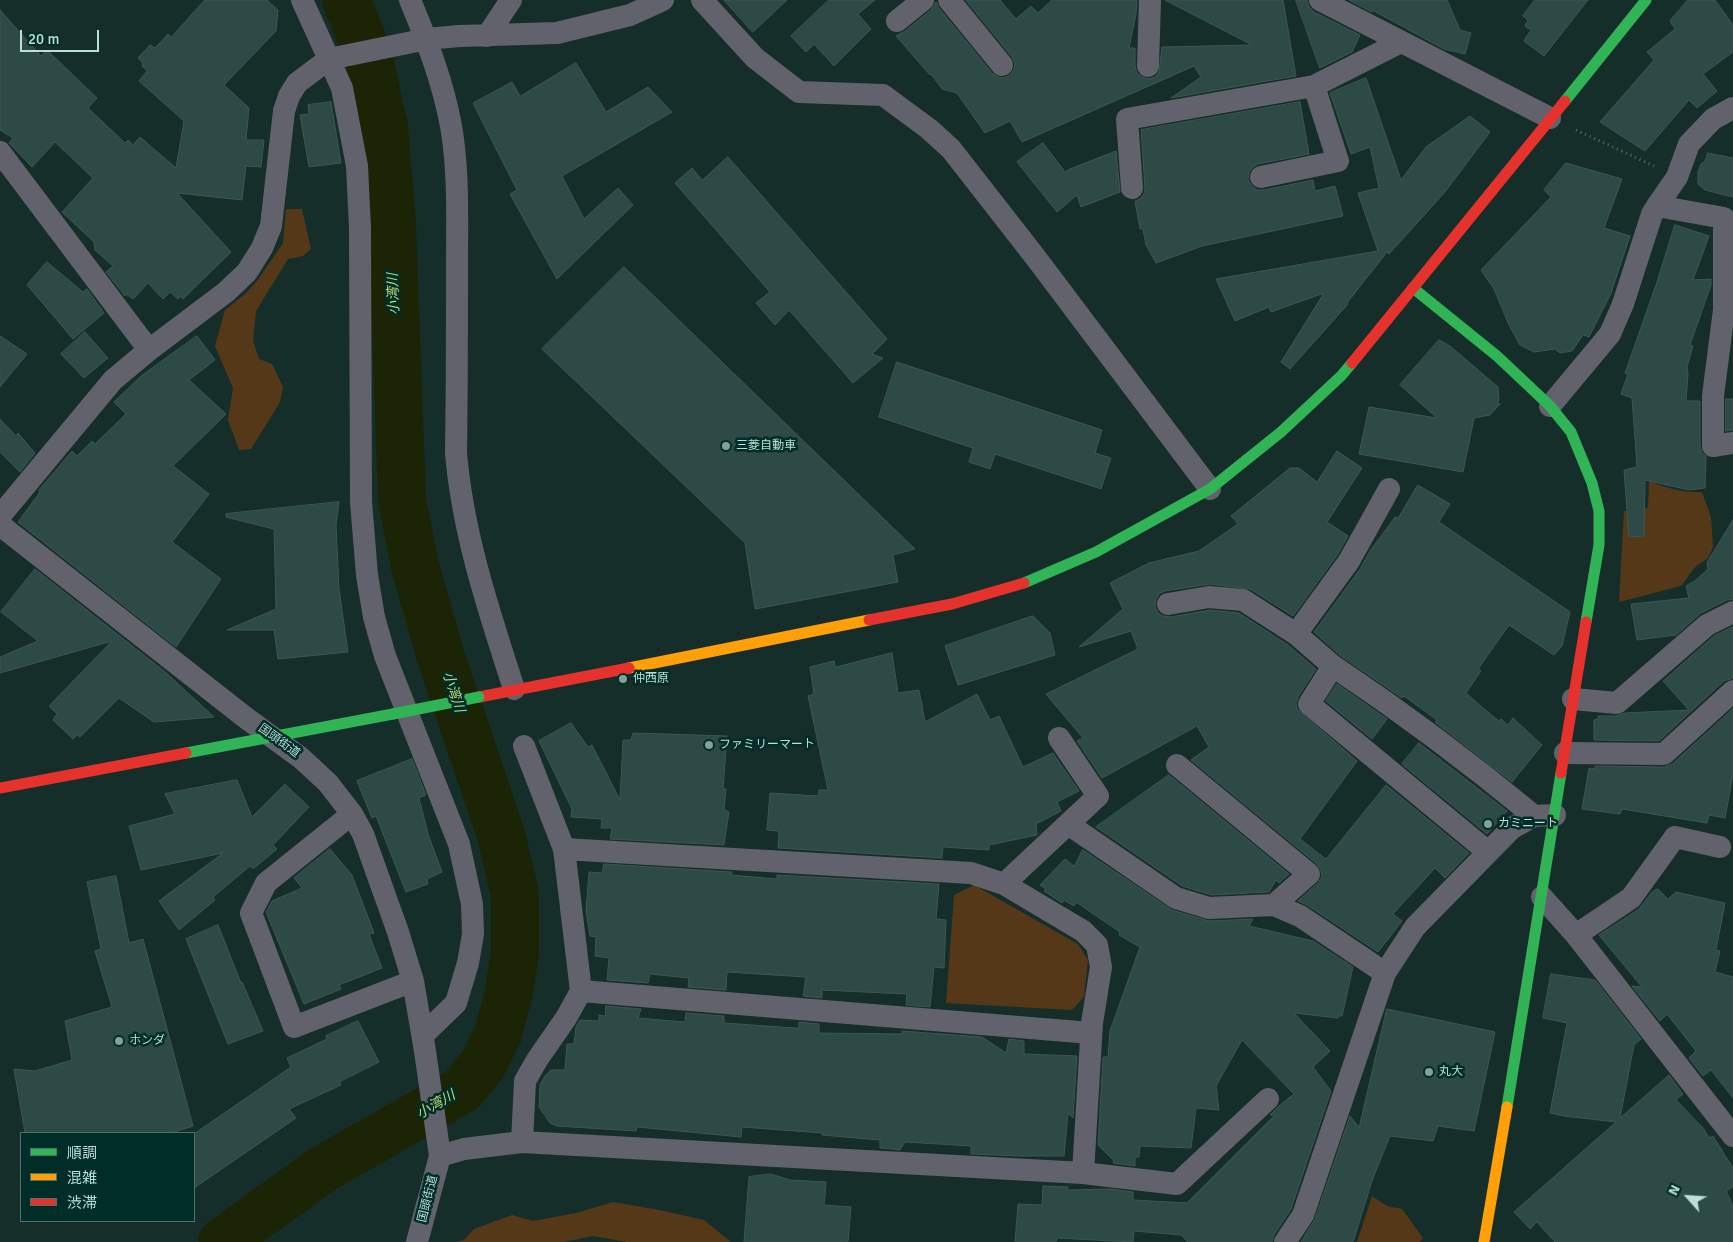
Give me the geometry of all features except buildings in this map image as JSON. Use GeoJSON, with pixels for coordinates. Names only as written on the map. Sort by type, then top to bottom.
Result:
{"type":"FeatureCollection","features":[{"type":"Feature","properties":{"kind":"street"},"geometry":{"type":"LineString","coordinates":[[302,0],[342,88],[357,166],[360,228],[361,502],[365,558],[374,617],[385,656],[459,844],[472,904],[473,934],[470,953],[456,1003],[424,1043]]}},
{"type":"Feature","properties":{"kind":"street"},"geometry":{"type":"LineString","coordinates":[[410,0],[427,39],[441,83],[451,127],[457,220],[456,453],[459,489],[481,583],[514,689]]}},
{"type":"Feature","properties":{"kind":"street"},"geometry":{"type":"LineString","coordinates":[[487,36],[511,0]]}},
{"type":"Feature","properties":{"kind":"street"},"geometry":{"type":"LineString","coordinates":[[0,516],[113,380],[149,350],[226,292],[247,272],[262,248],[271,226],[284,111],[289,96],[297,83],[329,59],[427,39],[557,33],[630,15],[664,0]]}},
{"type":"Feature","properties":{"kind":"street"},"geometry":{"type":"LineString","coordinates":[[702,0],[755,58],[799,92],[882,94],[929,129],[951,149],[1036,258],[1210,490]]}},
{"type":"Feature","properties":{"kind":"street"},"geometry":{"type":"LineString","coordinates":[[897,21],[923,0]]}},
{"type":"Feature","properties":{"kind":"street"},"geometry":{"type":"LineString","coordinates":[[950,0],[1002,66]]}},
{"type":"Feature","properties":{"kind":"street"},"geometry":{"type":"LineString","coordinates":[[1148,66],[1150,0]]}},
{"type":"Feature","properties":{"kind":"street"},"geometry":{"type":"LineString","coordinates":[[1320,0],[1550,118]]}},
{"type":"Feature","properties":{"kind":"street"},"geometry":{"type":"LineString","coordinates":[[0,788],[393,714],[952,604],[1027,582],[1096,552],[1210,490],[1280,432],[1340,376],[1646,0]]}},
{"type":"Feature","properties":{"kind":"street"},"geometry":{"type":"LineString","coordinates":[[1132,188],[1127,119],[1314,86],[1401,42]]}},
{"type":"Feature","properties":{"kind":"street"},"geometry":{"type":"LineString","coordinates":[[1261,177],[1338,161],[1314,86]]}},
{"type":"Feature","properties":{"kind":"street"},"geometry":{"type":"LineString","coordinates":[[1550,406],[1610,334],[1623,304],[1657,206],[1677,177],[1689,144],[1713,119],[1733,108]]}},
{"type":"Feature","properties":{"kind":"street"},"geometry":{"type":"LineString","coordinates":[[0,152],[149,350]]}},
{"type":"Feature","properties":{"kind":"street"},"geometry":{"type":"LineString","coordinates":[[1657,206],[1724,218],[1724,310],[1713,396],[1713,446],[1733,443]]}},
{"type":"Feature","properties":{"kind":"street"},"geometry":{"type":"LineString","coordinates":[[1413,288],[1497,356],[1550,406],[1571,432],[1580,450],[1592,483],[1599,511],[1599,545],[1565,753],[1544,815],[1542,897],[1484,1242]]}},
{"type":"Feature","properties":{"kind":"street"},"geometry":{"type":"LineString","coordinates":[[1296,634],[1348,561],[1389,489]]}},
{"type":"Feature","properties":{"kind":"street","name":"国頭街道"},"geometry":{"type":"LineString","coordinates":[[0,525],[246,718],[301,758],[328,783],[352,814],[363,834],[398,932],[412,981],[424,1043],[438,1146],[417,1242]]}},
{"type":"Feature","properties":{"kind":"street"},"geometry":{"type":"LineString","coordinates":[[1168,604],[1209,598],[1242,600],[1296,634],[1333,666],[1381,699],[1506,793],[1544,815]]}},
{"type":"Feature","properties":{"kind":"street"},"geometry":{"type":"LineString","coordinates":[[1574,699],[1617,703],[1707,625],[1733,612]]}},
{"type":"Feature","properties":{"kind":"street"},"geometry":{"type":"LineString","coordinates":[[1333,666],[1309,704],[1488,852]]}},
{"type":"Feature","properties":{"kind":"street"},"geometry":{"type":"LineString","coordinates":[[1565,753],[1664,754],[1733,692]]}},
{"type":"Feature","properties":{"kind":"street"},"geometry":{"type":"LineString","coordinates":[[1004,884],[1098,796],[1058,738]]}},
{"type":"Feature","properties":{"kind":"street"},"geometry":{"type":"LineString","coordinates":[[522,1142],[525,1081],[581,992],[564,850],[524,746]]}},
{"type":"Feature","properties":{"kind":"street"},"geometry":{"type":"LineString","coordinates":[[1177,765],[1309,874],[1274,905]]}},
{"type":"Feature","properties":{"kind":"street"},"geometry":{"type":"LineString","coordinates":[[352,814],[266,883],[251,913],[294,1027],[412,981]]}},
{"type":"Feature","properties":{"kind":"street"},"geometry":{"type":"LineString","coordinates":[[1285,1242],[1303,1215],[1385,973],[1415,927],[1512,828],[1544,815]]}},
{"type":"Feature","properties":{"kind":"street"},"geometry":{"type":"LineString","coordinates":[[1068,824],[1176,898],[1209,908],[1274,905],[1300,916],[1385,973]]}},
{"type":"Feature","properties":{"kind":"street"},"geometry":{"type":"LineString","coordinates":[[1576,935],[1631,898],[1675,837],[1720,847]]}},
{"type":"Feature","properties":{"kind":"street"},"geometry":{"type":"LineString","coordinates":[[564,850],[971,873],[1004,884],[1083,931],[1098,945],[1101,967],[1091,1033],[1083,1173]]}},
{"type":"Feature","properties":{"kind":"street"},"geometry":{"type":"LineString","coordinates":[[1542,897],[1576,935],[1733,1136]]}},
{"type":"Feature","properties":{"kind":"street"},"geometry":{"type":"LineString","coordinates":[[581,992],[1091,1033]]}},
{"type":"Feature","properties":{"kind":"street"},"geometry":{"type":"LineString","coordinates":[[438,1146],[464,1149],[522,1142],[1083,1173],[1177,1184],[1268,1099]]}},
{"type":"Feature","properties":{"kind":"path"},"geometry":{"type":"LineString","coordinates":[[1550,118],[1677,177]]}},
{"type":"Feature","properties":{"kind":"shaded area"},"geometry":{"type":"Polygon","coordinates":[[[286,209],[302,209],[311,249],[303,256],[288,259],[256,311],[253,341],[259,359],[272,364],[283,387],[280,402],[251,449],[239,450],[228,420],[233,388],[215,346],[225,310],[245,294],[257,281],[283,243],[286,209]]]}},
{"type":"Feature","properties":{"kind":"shaded area"},"geometry":{"type":"Polygon","coordinates":[[[1649,481],[1688,492],[1702,492],[1711,517],[1713,547],[1708,558],[1695,567],[1681,586],[1619,602],[1624,511],[1648,508],[1649,481]]]}},
{"type":"Feature","properties":{"kind":"shaded area"},"geometry":{"type":"Polygon","coordinates":[[[974,885],[1078,944],[1088,960],[1084,997],[1072,1010],[946,1003],[954,895],[974,885]]]}},
{"type":"Feature","properties":{"kind":"shaded area"},"geometry":{"type":"Polygon","coordinates":[[[1372,1196],[1387,1206],[1402,1209],[1423,1238],[1420,1242],[1357,1242],[1372,1196]]]}},
{"type":"Feature","properties":{"kind":"shaded area"},"geometry":{"type":"Polygon","coordinates":[[[613,1202],[704,1220],[731,1242],[627,1242],[593,1236],[563,1242],[456,1242],[464,1240],[474,1229],[512,1215],[533,1221],[576,1213],[613,1202]]]}},
{"type":"Feature","properties":{"kind":"waterway","name":"小湾川"},"geometry":{"type":"LineString","coordinates":[[222,1242],[323,1169],[462,1090],[483,1064],[498,1034],[508,996],[515,954],[515,895],[502,838],[440,654],[415,566],[402,500],[392,225],[384,127],[367,51],[346,0]]}},
{"type":"Feature","properties":{"kind":"traffic: fast"},"geometry":{"type":"LineString","coordinates":[[1565,101],[1646,0]]}},
{"type":"Feature","properties":{"kind":"traffic: fast"},"geometry":{"type":"LineString","coordinates":[[1413,288],[1497,356],[1550,406],[1571,432],[1592,483],[1599,511],[1599,545],[1586,622]]}},
{"type":"Feature","properties":{"kind":"traffic: fast"},"geometry":{"type":"LineString","coordinates":[[1024,583],[1096,552],[1210,489],[1281,432],[1341,376],[1352,363]]}},
{"type":"Feature","properties":{"kind":"traffic: fast"},"geometry":{"type":"LineString","coordinates":[[393,714],[479,697]]}},
{"type":"Feature","properties":{"kind":"traffic: fast"},"geometry":{"type":"LineString","coordinates":[[186,753],[393,714]]}},
{"type":"Feature","properties":{"kind":"traffic: fast"},"geometry":{"type":"LineString","coordinates":[[1507,1107],[1561,773]]}},
{"type":"Feature","properties":{"kind":"traffic: slow"},"geometry":{"type":"LineString","coordinates":[[629,668],[869,620]]}},
{"type":"Feature","properties":{"kind":"traffic: slow"},"geometry":{"type":"LineString","coordinates":[[1484,1242],[1507,1107]]}},
{"type":"Feature","properties":{"kind":"traffic: jam"},"geometry":{"type":"LineString","coordinates":[[1352,363],[1565,101]]}},
{"type":"Feature","properties":{"kind":"traffic: jam"},"geometry":{"type":"LineString","coordinates":[[869,620],[952,604],[1024,583]]}},
{"type":"Feature","properties":{"kind":"traffic: jam"},"geometry":{"type":"LineString","coordinates":[[1561,773],[1586,622]]}},
{"type":"Feature","properties":{"kind":"traffic: jam"},"geometry":{"type":"LineString","coordinates":[[479,697],[629,668]]}},
{"type":"Feature","properties":{"kind":"traffic: jam"},"geometry":{"type":"LineString","coordinates":[[0,788],[186,753]]}},
{"type":"Feature","properties":{"kind":"place","name":"三菱自動車"},"geometry":{"type":"Point","coordinates":[726,446]}},
{"type":"Feature","properties":{"kind":"place","name":"仲西原"},"geometry":{"type":"Point","coordinates":[623,679]}},
{"type":"Feature","properties":{"kind":"place","name":"ファミリーマート"},"geometry":{"type":"Point","coordinates":[709,745]}},
{"type":"Feature","properties":{"kind":"place","name":"カミニート"},"geometry":{"type":"Point","coordinates":[1488,824]}},
{"type":"Feature","properties":{"kind":"place","name":"ホンダ"},"geometry":{"type":"Point","coordinates":[119,1041]}},
{"type":"Feature","properties":{"kind":"place","name":"丸大"},"geometry":{"type":"Point","coordinates":[1429,1072]}}]}
